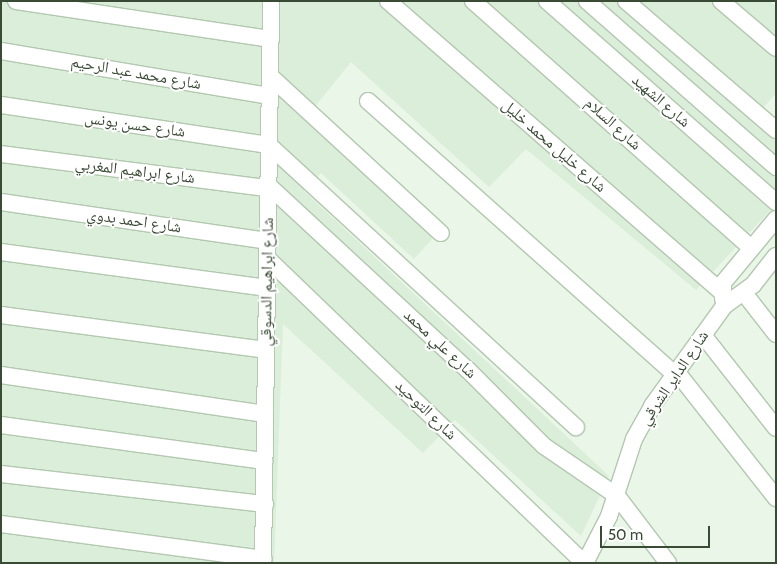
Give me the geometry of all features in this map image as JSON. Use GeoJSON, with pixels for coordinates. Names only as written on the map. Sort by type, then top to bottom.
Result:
{"type":"FeatureCollection","features":[{"type":"Feature","properties":{"kind":"street"},"geometry":{"type":"LineString","coordinates":[[16,1],[270,39]]}},
{"type":"Feature","properties":{"kind":"street","name":"شارع ابراهيم الدسوقي"},"geometry":{"type":"LineString","coordinates":[[264,561],[271,1]]}},
{"type":"Feature","properties":{"kind":"street","name":"شارع خليل محمد خليل"},"geometry":{"type":"LineString","coordinates":[[388,1],[723,299]]}},
{"type":"Feature","properties":{"kind":"street","name":"شارع السلام"},"geometry":{"type":"LineString","coordinates":[[473,1],[751,248]]}},
{"type":"Feature","properties":{"kind":"street","name":"شارع الشهيد"},"geometry":{"type":"LineString","coordinates":[[547,1],[776,202]]}},
{"type":"Feature","properties":{"kind":"street"},"geometry":{"type":"LineString","coordinates":[[587,1],[776,167]]}},
{"type":"Feature","properties":{"kind":"street"},"geometry":{"type":"LineString","coordinates":[[626,1],[776,130]]}},
{"type":"Feature","properties":{"kind":"street"},"geometry":{"type":"LineString","coordinates":[[721,1],[776,48]]}},
{"type":"Feature","properties":{"kind":"street","name":"شارع محمد عبد الرحيم"},"geometry":{"type":"LineString","coordinates":[[1,51],[270,96]]}},
{"type":"Feature","properties":{"kind":"street"},"geometry":{"type":"LineString","coordinates":[[270,76],[441,233]]}},
{"type":"Feature","properties":{"kind":"street"},"geometry":{"type":"LineString","coordinates":[[368,102],[675,372],[776,498]]}},
{"type":"Feature","properties":{"kind":"street","name":"شارع حسن يونس"},"geometry":{"type":"LineString","coordinates":[[1,105],[269,145]]}},
{"type":"Feature","properties":{"kind":"street"},"geometry":{"type":"LineString","coordinates":[[269,145],[576,427]]}},
{"type":"Feature","properties":{"kind":"street","name":"شارع ابراهيم المغربي"},"geometry":{"type":"LineString","coordinates":[[1,154],[268,186]]}},
{"type":"Feature","properties":{"kind":"street","name":"شارع علي محمد"},"geometry":{"type":"LineString","coordinates":[[268,186],[467,369],[544,446],[616,496],[668,563]]}},
{"type":"Feature","properties":{"kind":"street","name":"شارع احمد بدوي"},"geometry":{"type":"LineString","coordinates":[[1,202],[267,249]]}},
{"type":"Feature","properties":{"kind":"street","name":"شارع الداير الشرقي"},"geometry":{"type":"LineString","coordinates":[[585,563],[601,536],[634,439],[675,372],[703,335],[723,299],[725,280],[776,219]]}},
{"type":"Feature","properties":{"kind":"street","name":"شارع التوحيد"},"geometry":{"type":"LineString","coordinates":[[267,249],[585,563]]}},
{"type":"Feature","properties":{"kind":"street"},"geometry":{"type":"LineString","coordinates":[[1,252],[266,288]]}},
{"type":"Feature","properties":{"kind":"street","name":"شارع الداير الشرقي"},"geometry":{"type":"LineString","coordinates":[[723,299],[744,293],[776,256]]}},
{"type":"Feature","properties":{"kind":"street"},"geometry":{"type":"LineString","coordinates":[[744,293],[776,334]]}},
{"type":"Feature","properties":{"kind":"street"},"geometry":{"type":"LineString","coordinates":[[1,315],[266,350]]}},
{"type":"Feature","properties":{"kind":"street"},"geometry":{"type":"LineString","coordinates":[[703,335],[776,428]]}},
{"type":"Feature","properties":{"kind":"street"},"geometry":{"type":"LineString","coordinates":[[1,375],[265,414]]}},
{"type":"Feature","properties":{"kind":"street"},"geometry":{"type":"LineString","coordinates":[[1,425],[265,461]]}},
{"type":"Feature","properties":{"kind":"street"},"geometry":{"type":"LineString","coordinates":[[1,474],[265,504]]}},
{"type":"Feature","properties":{"kind":"street"},"geometry":{"type":"LineString","coordinates":[[1,524],[264,561]]}},
{"type":"Feature","properties":{"kind":"shaded area"},"geometry":{"type":"Polygon","coordinates":[[[1,1],[769,1],[776,6],[776,93],[764,107],[776,118],[776,204],[696,290],[526,149],[489,187],[351,62],[313,109],[441,229],[414,259],[321,173],[304,191],[609,476],[581,536],[455,420],[423,453],[283,324],[274,563],[1,563],[1,1]]]}}]}
